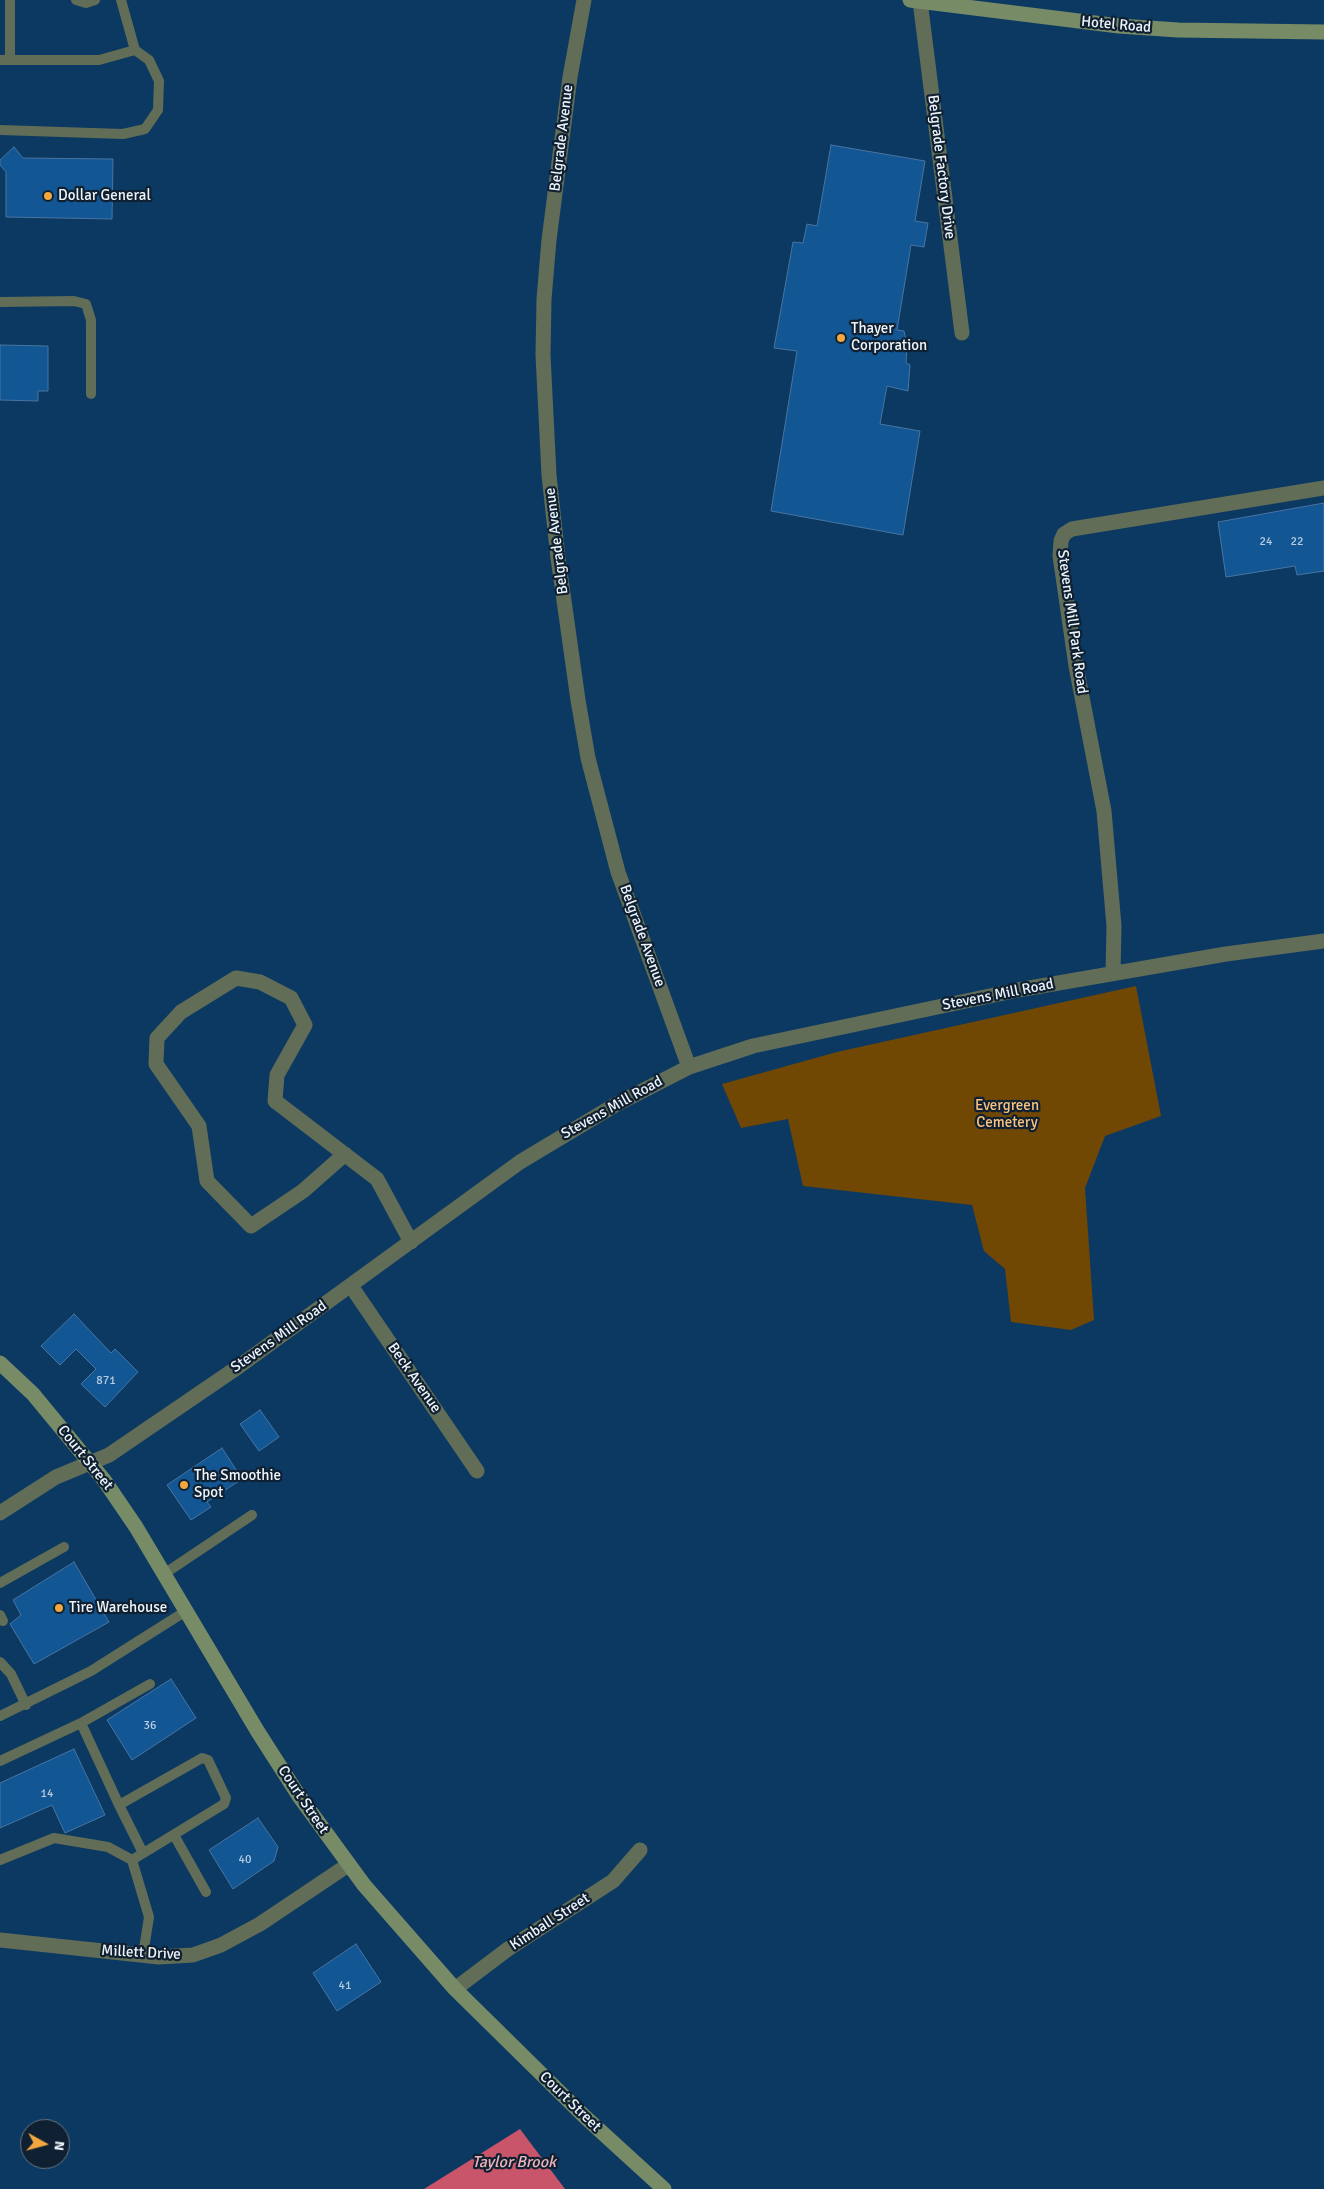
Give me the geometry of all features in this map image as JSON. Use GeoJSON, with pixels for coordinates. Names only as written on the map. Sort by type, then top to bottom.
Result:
{"type":"FeatureCollection","features":[{"type":"Feature","properties":{"kind":"main road","name":"Hotel Road"},"geometry":{"type":"LineString","coordinates":[[915,1],[1178,30],[1324,32]]}},
{"type":"Feature","properties":{"kind":"main road","name":"Court Street"},"geometry":{"type":"LineString","coordinates":[[0,1364],[33,1394],[90,1463],[136,1527],[258,1732],[299,1796],[348,1864],[455,1989],[584,2116],[664,2189]]}},
{"type":"Feature","properties":{"kind":"street","name":"Belgrade Avenue"},"geometry":{"type":"LineString","coordinates":[[584,0],[570,77],[549,240],[544,299],[543,355],[550,485],[558,558],[588,758],[618,872],[689,1067]]}},
{"type":"Feature","properties":{"kind":"street","name":"Belgrade Factory Drive"},"geometry":{"type":"LineString","coordinates":[[915,1],[962,333]]}},
{"type":"Feature","properties":{"kind":"street","name":"Stevens Mill Park Road"},"geometry":{"type":"LineString","coordinates":[[1113,972],[1114,926],[1104,811],[1076,666],[1060,556],[1061,541],[1064,534],[1072,529],[1324,488]]}},
{"type":"Feature","properties":{"kind":"street","name":"Stevens Mill Road"},"geometry":{"type":"LineString","coordinates":[[0,1513],[56,1477],[109,1455],[351,1286],[520,1162],[562,1135],[689,1067],[752,1046],[1113,972],[1324,941]]}},
{"type":"Feature","properties":{"kind":"street"},"geometry":{"type":"LineString","coordinates":[[345,1154],[303,1191],[251,1226],[207,1181],[199,1126],[156,1064],[157,1038],[182,1012],[236,978],[260,982],[291,998],[305,1025],[277,1075],[275,1101],[345,1154],[377,1179],[411,1242]]}},
{"type":"Feature","properties":{"kind":"street","name":"Beck Avenue"},"geometry":{"type":"LineString","coordinates":[[351,1286],[477,1471]]}},
{"type":"Feature","properties":{"kind":"street","name":"Kimball Street"},"geometry":{"type":"LineString","coordinates":[[455,1989],[508,1949],[613,1881],[640,1850]]}},
{"type":"Feature","properties":{"kind":"street","name":"Millett Drive"},"geometry":{"type":"LineString","coordinates":[[0,1940],[144,1955],[193,1955],[221,1945],[260,1924],[348,1864]]}},
{"type":"Feature","properties":{"kind":"lane"},"geometry":{"type":"LineString","coordinates":[[10,0],[5,60],[99,60],[136,50]]}},
{"type":"Feature","properties":{"kind":"lane"},"geometry":{"type":"LineString","coordinates":[[76,0],[86,2],[95,0]]}},
{"type":"Feature","properties":{"kind":"lane"},"geometry":{"type":"LineString","coordinates":[[0,130],[123,134],[145,129],[158,110],[159,81],[149,60],[136,50],[121,0]]}},
{"type":"Feature","properties":{"kind":"lane"},"geometry":{"type":"LineString","coordinates":[[0,302],[74,302],[86,304],[92,320],[90,394]]}},
{"type":"Feature","properties":{"kind":"lane"},"geometry":{"type":"LineString","coordinates":[[164,1574],[252,1515]]}},
{"type":"Feature","properties":{"kind":"lane"},"geometry":{"type":"LineString","coordinates":[[0,1583],[64,1547]]}},
{"type":"Feature","properties":{"kind":"lane"},"geometry":{"type":"LineString","coordinates":[[0,1716],[26,1705],[91,1671],[186,1610]]}},
{"type":"Feature","properties":{"kind":"lane"},"geometry":{"type":"LineString","coordinates":[[0,1662],[11,1674],[26,1705]]}},
{"type":"Feature","properties":{"kind":"lane"},"geometry":{"type":"LineString","coordinates":[[0,1762],[81,1723],[150,1684]]}},
{"type":"Feature","properties":{"kind":"lane"},"geometry":{"type":"LineString","coordinates":[[81,1723],[143,1853]]}},
{"type":"Feature","properties":{"kind":"lane"},"geometry":{"type":"LineString","coordinates":[[119,1805],[202,1758],[208,1760],[226,1798],[224,1804],[132,1860]]}},
{"type":"Feature","properties":{"kind":"lane"},"geometry":{"type":"LineString","coordinates":[[174,1835],[206,1892]]}},
{"type":"Feature","properties":{"kind":"lane"},"geometry":{"type":"LineString","coordinates":[[0,1860],[54,1838],[108,1847],[132,1860],[149,1917],[144,1955]]}},
{"type":"Feature","properties":{"kind":"green space","name":"Evergreen Cemetery"},"geometry":{"type":"Polygon","coordinates":[[[1136,986],[1161,1116],[1105,1136],[1085,1188],[1094,1320],[1071,1330],[1011,1322],[1005,1269],[984,1251],[972,1205],[803,1186],[788,1119],[741,1128],[722,1084],[837,1052],[1136,986]]]}},
{"type":"Feature","properties":{"kind":"water","name":"Taylor Brook"},"geometry":{"type":"Polygon","coordinates":[[[520,2129],[565,2189],[424,2189],[520,2129]]]}},
{"type":"Feature","properties":{"kind":"building","name":"Thayer Corporation"},"geometry":{"type":"Polygon","coordinates":[[[831,145],[925,161],[915,221],[928,223],[924,247],[911,245],[897,330],[904,331],[907,345],[906,363],[910,365],[908,391],[887,386],[880,424],[920,431],[903,535],[771,511],[797,351],[774,348],[793,242],[803,243],[807,224],[817,226],[831,145]]]}},
{"type":"Feature","properties":{"kind":"building"},"geometry":{"type":"Polygon","coordinates":[[[14,147],[23,158],[113,159],[112,219],[6,217],[6,172],[0,165],[0,160],[14,147]]]}},
{"type":"Feature","properties":{"kind":"building"},"geometry":{"type":"Polygon","coordinates":[[[0,345],[48,346],[48,391],[38,391],[38,401],[0,400],[0,345]]]}},
{"type":"Feature","properties":{"kind":"building"},"geometry":{"type":"Polygon","coordinates":[[[1324,503],[1324,571],[1297,575],[1295,566],[1226,577],[1218,522],[1324,503]]]}},
{"type":"Feature","properties":{"kind":"building"},"geometry":{"type":"Polygon","coordinates":[[[74,1314],[111,1353],[115,1349],[138,1372],[105,1407],[81,1384],[96,1369],[76,1349],[60,1365],[41,1346],[74,1314]]]}},
{"type":"Feature","properties":{"kind":"building"},"geometry":{"type":"Polygon","coordinates":[[[260,1410],[279,1437],[259,1451],[240,1424],[260,1410]]]}},
{"type":"Feature","properties":{"kind":"building"},"geometry":{"type":"Polygon","coordinates":[[[222,1448],[242,1479],[207,1502],[211,1507],[191,1520],[167,1485],[222,1448]]]}},
{"type":"Feature","properties":{"kind":"building","name":"Tire Warehouse"},"geometry":{"type":"Polygon","coordinates":[[[74,1562],[109,1622],[34,1664],[10,1624],[21,1615],[13,1600],[74,1562]]]}},
{"type":"Feature","properties":{"kind":"building"},"geometry":{"type":"Polygon","coordinates":[[[171,1679],[196,1718],[132,1760],[107,1720],[171,1679]]]}},
{"type":"Feature","properties":{"kind":"building"},"geometry":{"type":"Polygon","coordinates":[[[74,1749],[105,1815],[65,1833],[52,1805],[0,1828],[0,1783],[74,1749]]]}},
{"type":"Feature","properties":{"kind":"building"},"geometry":{"type":"Polygon","coordinates":[[[258,1818],[278,1847],[274,1861],[233,1889],[209,1850],[258,1818]]]}},
{"type":"Feature","properties":{"kind":"building"},"geometry":{"type":"Polygon","coordinates":[[[356,1944],[381,1982],[337,2011],[313,1973],[356,1944]]]}},
{"type":"Feature","properties":{"kind":"place","name":"Dollar General"},"geometry":{"type":"Point","coordinates":[48,196]}},
{"type":"Feature","properties":{"kind":"place","name":"Thayer Corporation"},"geometry":{"type":"Point","coordinates":[841,338]}},
{"type":"Feature","properties":{"kind":"place","name":"The Smoothie Spot"},"geometry":{"type":"Point","coordinates":[184,1485]}},
{"type":"Feature","properties":{"kind":"place","name":"Tire Warehouse"},"geometry":{"type":"Point","coordinates":[59,1608]}}]}
